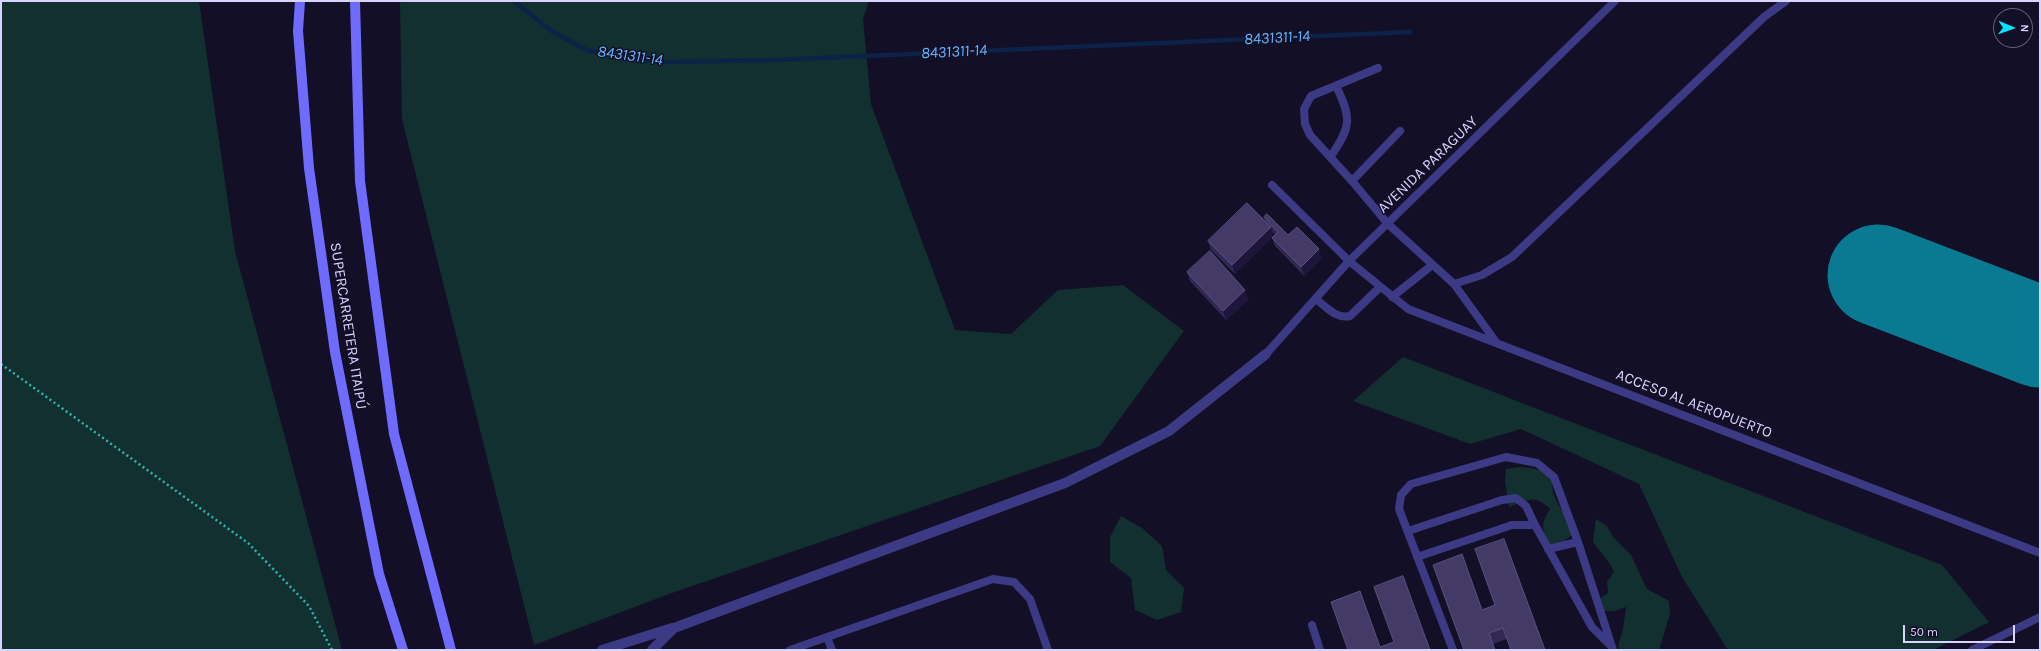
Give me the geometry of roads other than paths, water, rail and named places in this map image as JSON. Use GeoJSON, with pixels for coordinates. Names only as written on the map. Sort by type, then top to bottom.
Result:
{"type":"FeatureCollection","features":[{"type":"Feature","properties":{"kind":"street","name":"SUPERCARRETERA ITAIPÚ"},"geometry":{"type":"LineString","coordinates":[[300,1],[298,30],[309,168],[335,352],[379,574],[403,650]]}},
{"type":"Feature","properties":{"kind":"street","name":"SUPERCARRETERA ITAIPÚ"},"geometry":{"type":"LineString","coordinates":[[355,1],[360,181],[394,434],[451,650]]}},
{"type":"Feature","properties":{"kind":"street"},"geometry":{"type":"LineString","coordinates":[[602,650],[674,628],[1065,483],[1169,431],[1266,354]]}},
{"type":"Feature","properties":{"kind":"street"},"geometry":{"type":"LineString","coordinates":[[652,650],[674,628]]}},
{"type":"Feature","properties":{"kind":"lane","name":"AVENIDA PARAGUAY"},"geometry":{"type":"LineString","coordinates":[[1266,354],[1349,261],[1615,1]]}},
{"type":"Feature","properties":{"kind":"lane"},"geometry":{"type":"LineString","coordinates":[[1454,284],[1482,275],[1512,257],[1764,17],[1786,1]]}},
{"type":"Feature","properties":{"kind":"lane"},"geometry":{"type":"LineString","coordinates":[[1378,68],[1311,96],[1304,109],[1305,124],[1310,135],[1320,148],[1331,156],[1388,224],[1431,266],[1454,284],[1496,342]]}},
{"type":"Feature","properties":{"kind":"lane"},"geometry":{"type":"LineString","coordinates":[[1331,156],[1345,136],[1348,128],[1343,99],[1336,86]]}},
{"type":"Feature","properties":{"kind":"lane"},"geometry":{"type":"LineString","coordinates":[[1352,181],[1400,131]]}},
{"type":"Feature","properties":{"kind":"lane","name":"ACCESO AL AEROPUERTO"},"geometry":{"type":"LineString","coordinates":[[1272,185],[1349,261],[1408,309],[2038,553]]}},
{"type":"Feature","properties":{"kind":"lane"},"geometry":{"type":"LineString","coordinates":[[1392,297],[1431,266]]}},
{"type":"Feature","properties":{"kind":"lane"},"geometry":{"type":"LineString","coordinates":[[1316,299],[1336,315],[1344,317],[1350,316],[1380,287]]}},
{"type":"Feature","properties":{"kind":"lane"},"geometry":{"type":"LineString","coordinates":[[1453,650],[1399,509],[1401,495],[1411,484],[1506,457],[1537,463],[1554,477],[1578,542],[1612,648]]}},
{"type":"Feature","properties":{"kind":"lane"},"geometry":{"type":"LineString","coordinates":[[1408,531],[1502,500],[1516,498],[1526,506],[1592,627],[1612,648]]}},
{"type":"Feature","properties":{"kind":"lane"},"geometry":{"type":"LineString","coordinates":[[1417,557],[1512,525],[1535,525]]}},
{"type":"Feature","properties":{"kind":"lane"},"geometry":{"type":"LineString","coordinates":[[1548,548],[1578,542]]}},
{"type":"Feature","properties":{"kind":"lane"},"geometry":{"type":"LineString","coordinates":[[790,650],[994,579],[1014,582],[1030,599],[1048,650]]}},
{"type":"Feature","properties":{"kind":"lane"},"geometry":{"type":"LineString","coordinates":[[1972,650],[2040,617]]}},
{"type":"Feature","properties":{"kind":"lane"},"geometry":{"type":"LineString","coordinates":[[1312,624],[1320,650]]}},
{"type":"Feature","properties":{"kind":"lane"},"geometry":{"type":"LineString","coordinates":[[827,637],[832,650]]}},
{"type":"Feature","properties":{"kind":"waterway","name":"8431311-14"},"geometry":{"type":"LineString","coordinates":[[514,1],[553,32],[587,50],[626,59],[667,62],[775,60],[1410,32]]}}]}
